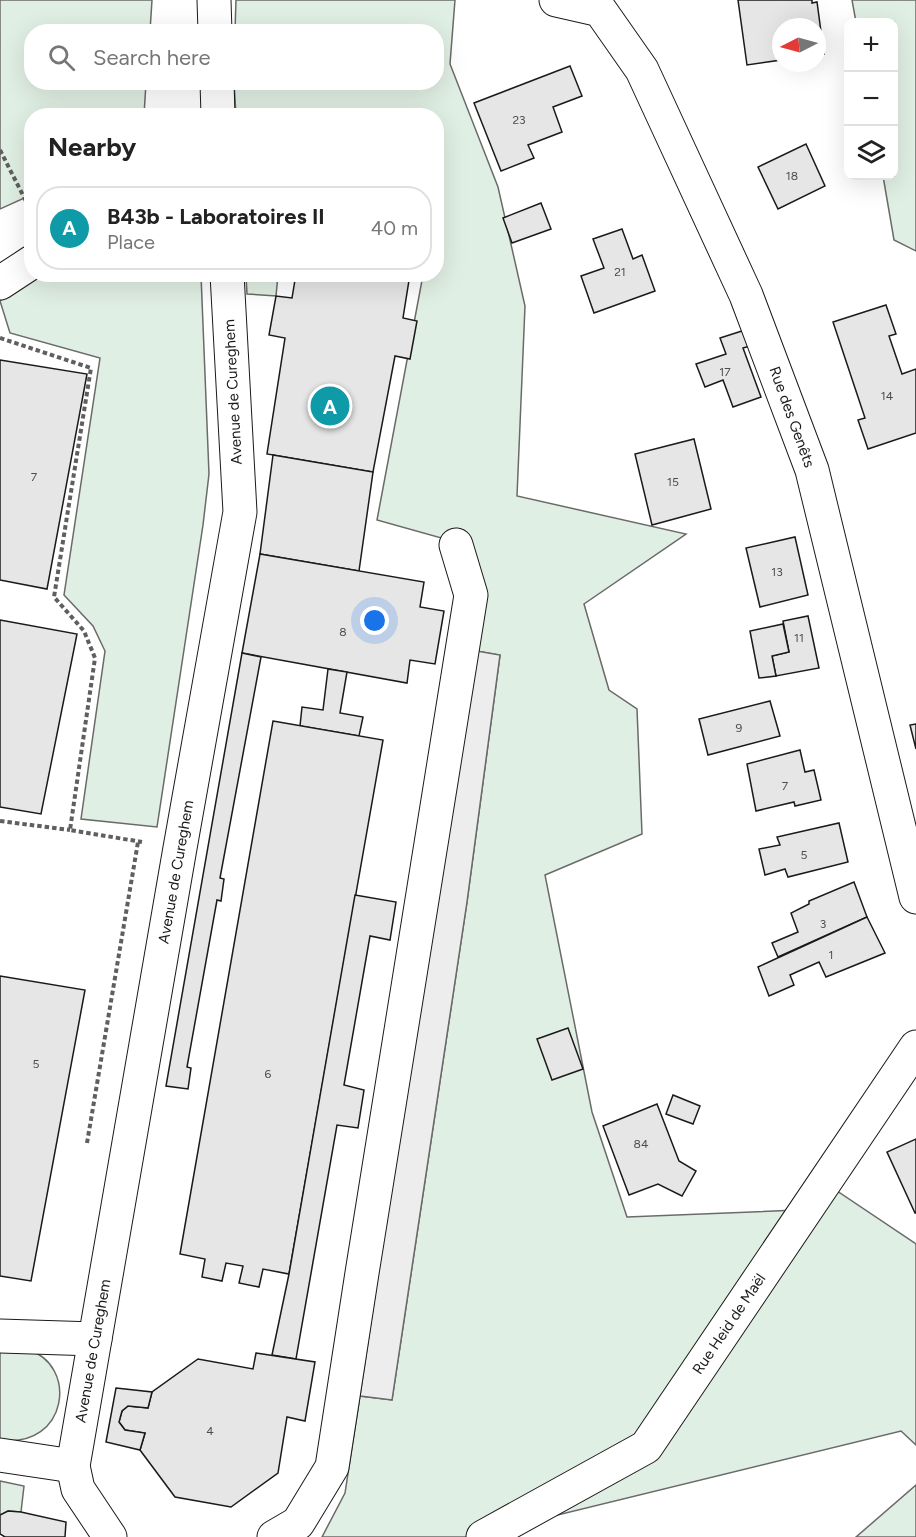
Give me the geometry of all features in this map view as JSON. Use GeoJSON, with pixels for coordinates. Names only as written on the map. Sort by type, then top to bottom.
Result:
{"type":"FeatureCollection","features":[{"type":"Feature","properties":{"kind":"street"},"geometry":{"type":"LineString","coordinates":[[214,0],[215,24]]}},
{"type":"Feature","properties":{"kind":"street","name":"Rue des Genêts"},"geometry":{"type":"LineString","coordinates":[[556,0],[600,10],[642,70],[747,295],[812,470],[916,897]]}},
{"type":"Feature","properties":{"kind":"street"},"geometry":{"type":"LineString","coordinates":[[217,90],[219,108]]}},
{"type":"Feature","properties":{"kind":"street"},"geometry":{"type":"LineString","coordinates":[[0,283],[24,267]]}},
{"type":"Feature","properties":{"kind":"street","name":"Avenue de Cureghem"},"geometry":{"type":"LineString","coordinates":[[73,1466],[240,512],[227,282]]}},
{"type":"Feature","properties":{"kind":"street"},"geometry":{"type":"LineString","coordinates":[[274,1537],[297,1523],[332,1467],[363,1261],[471,595],[456,544]]}},
{"type":"Feature","properties":{"kind":"street","name":"Rue Heid de Maël"},"geometry":{"type":"LineString","coordinates":[[483,1537],[646,1447],[916,1047]]}},
{"type":"Feature","properties":{"kind":"street"},"geometry":{"type":"LineString","coordinates":[[0,1336],[95,1339]]}},
{"type":"Feature","properties":{"kind":"street"},"geometry":{"type":"LineString","coordinates":[[0,1455],[73,1466],[78,1489],[110,1537]]}},
{"type":"Feature","properties":{"kind":"path"},"geometry":{"type":"LineString","coordinates":[[0,150],[24,197]]}},
{"type":"Feature","properties":{"kind":"path"},"geometry":{"type":"LineString","coordinates":[[0,338],[91,368],[54,597],[84,630],[95,658],[70,830]]}},
{"type":"Feature","properties":{"kind":"path"},"geometry":{"type":"LineString","coordinates":[[0,821],[180,848]]}},
{"type":"Feature","properties":{"kind":"path"},"geometry":{"type":"LineString","coordinates":[[87,1143],[138,842]]}},
{"type":"Feature","properties":{"kind":"green space"},"geometry":{"type":"Polygon","coordinates":[[[0,0],[152,0],[150,24],[24,24],[24,90],[146,90],[144,108],[24,108],[24,198],[0,209],[0,0]]]}},
{"type":"Feature","properties":{"kind":"green space"},"geometry":{"type":"Polygon","coordinates":[[[236,0],[455,0],[450,64],[498,187],[525,306],[517,496],[686,534],[584,604],[609,690],[637,709],[642,834],[545,875],[592,1112],[627,1217],[822,1209],[837,1191],[916,1244],[916,1445],[901,1431],[484,1533],[485,1537],[322,1537],[345,1493],[360,1396],[392,1400],[467,902],[500,655],[471,650],[463,544],[377,520],[422,282],[444,282],[444,108],[236,108],[234,90],[444,90],[444,24],[235,24],[236,0]]]}},
{"type":"Feature","properties":{"kind":"green space"},"geometry":{"type":"Polygon","coordinates":[[[852,0],[916,0],[916,251],[894,240],[884,180],[898,180],[898,18],[855,18],[852,0]]]}},
{"type":"Feature","properties":{"kind":"green space"},"geometry":{"type":"Polygon","coordinates":[[[27,282],[201,282],[209,474],[157,827],[81,819],[105,651],[93,626],[64,595],[100,358],[10,333],[0,301],[27,282]]]}},
{"type":"Feature","properties":{"kind":"green space"},"geometry":{"type":"Polygon","coordinates":[[[246,282],[277,282],[276,296],[247,294],[246,282]]]}},
{"type":"Feature","properties":{"kind":"green space"},"geometry":{"type":"Polygon","coordinates":[[[0,1349],[25,1349],[44,1358],[54,1371],[59,1387],[59,1404],[52,1419],[41,1432],[23,1439],[0,1440],[0,1349]]]}},
{"type":"Feature","properties":{"kind":"green space"},"geometry":{"type":"Polygon","coordinates":[[[0,1481],[24,1486],[21,1512],[8,1511],[0,1515],[0,1481]]]}},
{"type":"Feature","properties":{"kind":"green space"},"geometry":{"type":"Polygon","coordinates":[[[916,1485],[916,1537],[856,1537],[916,1485]]]}},
{"type":"Feature","properties":{"kind":"shaded area"},"geometry":{"type":"Polygon","coordinates":[[[471,650],[500,655],[467,902],[392,1400],[360,1396],[471,650]]]}},
{"type":"Feature","properties":{"kind":"building"},"geometry":{"type":"Polygon","coordinates":[[[738,0],[812,0],[812,3],[817,2],[819,18],[772,18],[772,61],[747,65],[738,0]]]}},
{"type":"Feature","properties":{"kind":"building"},"geometry":{"type":"Polygon","coordinates":[[[570,66],[582,96],[553,107],[562,132],[528,145],[534,158],[501,171],[474,103],[570,66]]]}},
{"type":"Feature","properties":{"kind":"building"},"geometry":{"type":"Polygon","coordinates":[[[806,144],[825,186],[778,209],[758,167],[806,144]]]}},
{"type":"Feature","properties":{"kind":"building"},"geometry":{"type":"Polygon","coordinates":[[[541,203],[551,229],[512,243],[503,218],[541,203]]]}},
{"type":"Feature","properties":{"kind":"building"},"geometry":{"type":"Polygon","coordinates":[[[622,229],[633,259],[642,255],[655,291],[594,313],[581,276],[604,268],[593,239],[622,229]]]}},
{"type":"Feature","properties":{"kind":"building"},"geometry":{"type":"Polygon","coordinates":[[[295,282],[409,282],[403,318],[417,321],[410,359],[395,356],[373,472],[267,454],[285,338],[269,335],[276,296],[292,298],[295,282]]]}},
{"type":"Feature","properties":{"kind":"building"},"geometry":{"type":"Polygon","coordinates":[[[886,305],[896,334],[889,336],[902,374],[916,369],[916,433],[868,449],[858,420],[865,418],[833,322],[886,305]]]}},
{"type":"Feature","properties":{"kind":"building"},"geometry":{"type":"Polygon","coordinates":[[[745,330],[750,346],[743,348],[761,397],[733,407],[723,380],[705,387],[696,364],[726,354],[720,338],[745,330]]]}},
{"type":"Feature","properties":{"kind":"building"},"geometry":{"type":"Polygon","coordinates":[[[0,360],[87,374],[47,589],[0,580],[0,360]]]}},
{"type":"Feature","properties":{"kind":"building"},"geometry":{"type":"Polygon","coordinates":[[[694,439],[711,509],[652,525],[635,454],[694,439]]]}},
{"type":"Feature","properties":{"kind":"building"},"geometry":{"type":"Polygon","coordinates":[[[273,455],[373,472],[359,571],[260,554],[273,455]]]}},
{"type":"Feature","properties":{"kind":"building"},"geometry":{"type":"Polygon","coordinates":[[[795,537],[808,595],[760,607],[746,548],[795,537]]]}},
{"type":"Feature","properties":{"kind":"building"},"geometry":{"type":"Polygon","coordinates":[[[260,554],[424,582],[420,607],[444,611],[435,664],[410,660],[407,683],[242,653],[260,554]]]}},
{"type":"Feature","properties":{"kind":"building"},"geometry":{"type":"Polygon","coordinates":[[[808,616],[819,668],[776,676],[772,656],[789,652],[783,621],[808,616]]]}},
{"type":"Feature","properties":{"kind":"building"},"geometry":{"type":"Polygon","coordinates":[[[0,620],[77,634],[41,814],[0,807],[0,620]]]}},
{"type":"Feature","properties":{"kind":"building"},"geometry":{"type":"Polygon","coordinates":[[[783,624],[789,652],[772,656],[776,676],[759,678],[750,631],[783,624]]]}},
{"type":"Feature","properties":{"kind":"building"},"geometry":{"type":"Polygon","coordinates":[[[242,653],[261,657],[220,878],[224,879],[221,901],[217,900],[187,1067],[191,1068],[188,1089],[166,1086],[242,653]]]}},
{"type":"Feature","properties":{"kind":"building"},"geometry":{"type":"Polygon","coordinates":[[[328,669],[347,672],[340,713],[363,717],[359,736],[300,726],[302,707],[323,710],[328,669]]]}},
{"type":"Feature","properties":{"kind":"building"},"geometry":{"type":"Polygon","coordinates":[[[770,701],[780,736],[708,755],[699,719],[770,701]]]}},
{"type":"Feature","properties":{"kind":"building"},"geometry":{"type":"Polygon","coordinates":[[[273,721],[383,740],[289,1274],[263,1269],[259,1287],[239,1283],[243,1266],[226,1263],[222,1281],[202,1277],[205,1259],[180,1254],[273,721]]]}},
{"type":"Feature","properties":{"kind":"building"},"geometry":{"type":"Polygon","coordinates":[[[916,724],[916,749],[910,725],[916,724]]]}},
{"type":"Feature","properties":{"kind":"building"},"geometry":{"type":"Polygon","coordinates":[[[800,750],[805,772],[814,770],[821,800],[795,806],[794,802],[756,811],[747,764],[800,750]]]}},
{"type":"Feature","properties":{"kind":"building"},"geometry":{"type":"Polygon","coordinates":[[[839,823],[848,862],[788,877],[785,869],[765,875],[759,849],[780,845],[777,837],[839,823]]]}},
{"type":"Feature","properties":{"kind":"building"},"geometry":{"type":"Polygon","coordinates":[[[854,882],[867,917],[778,957],[772,943],[798,932],[791,913],[809,904],[809,901],[854,882]]]}},
{"type":"Feature","properties":{"kind":"building"},"geometry":{"type":"Polygon","coordinates":[[[355,895],[396,902],[390,940],[370,936],[344,1085],[364,1090],[358,1128],[337,1125],[296,1359],[272,1355],[289,1274],[355,895]]]}},
{"type":"Feature","properties":{"kind":"building"},"geometry":{"type":"Polygon","coordinates":[[[867,917],[885,953],[826,977],[819,962],[790,975],[794,985],[769,996],[758,967],[867,917]]]}},
{"type":"Feature","properties":{"kind":"building"},"geometry":{"type":"Polygon","coordinates":[[[0,976],[85,990],[31,1281],[0,1276],[0,976]]]}},
{"type":"Feature","properties":{"kind":"building"},"geometry":{"type":"Polygon","coordinates":[[[568,1028],[583,1069],[552,1080],[537,1039],[568,1028]]]}},
{"type":"Feature","properties":{"kind":"building"},"geometry":{"type":"Polygon","coordinates":[[[673,1095],[700,1106],[693,1124],[666,1114],[673,1095]]]}},
{"type":"Feature","properties":{"kind":"building"},"geometry":{"type":"Polygon","coordinates":[[[657,1104],[679,1161],[696,1171],[682,1196],[658,1184],[629,1195],[603,1126],[657,1104]]]}},
{"type":"Feature","properties":{"kind":"building"},"geometry":{"type":"Polygon","coordinates":[[[916,1139],[916,1213],[915,1213],[887,1152],[916,1139]]]}},
{"type":"Feature","properties":{"kind":"building"},"geometry":{"type":"Polygon","coordinates":[[[256,1353],[315,1362],[305,1421],[287,1417],[278,1473],[231,1507],[175,1497],[140,1450],[145,1433],[125,1430],[119,1422],[122,1411],[128,1406],[148,1408],[152,1392],[198,1359],[253,1369],[256,1353]]]}},
{"type":"Feature","properties":{"kind":"building"},"geometry":{"type":"Polygon","coordinates":[[[116,1388],[152,1392],[148,1408],[128,1406],[122,1411],[119,1422],[125,1430],[145,1433],[140,1450],[106,1442],[116,1388]]]}},
{"type":"Feature","properties":{"kind":"building"},"geometry":{"type":"Polygon","coordinates":[[[8,1511],[66,1522],[65,1537],[5,1537],[0,1534],[0,1515],[8,1511]]]}},
{"type":"Feature","properties":{"kind":"place","name":"B43b - Laboratoires II"},"geometry":{"type":"Point","coordinates":[330,406]}}]}
